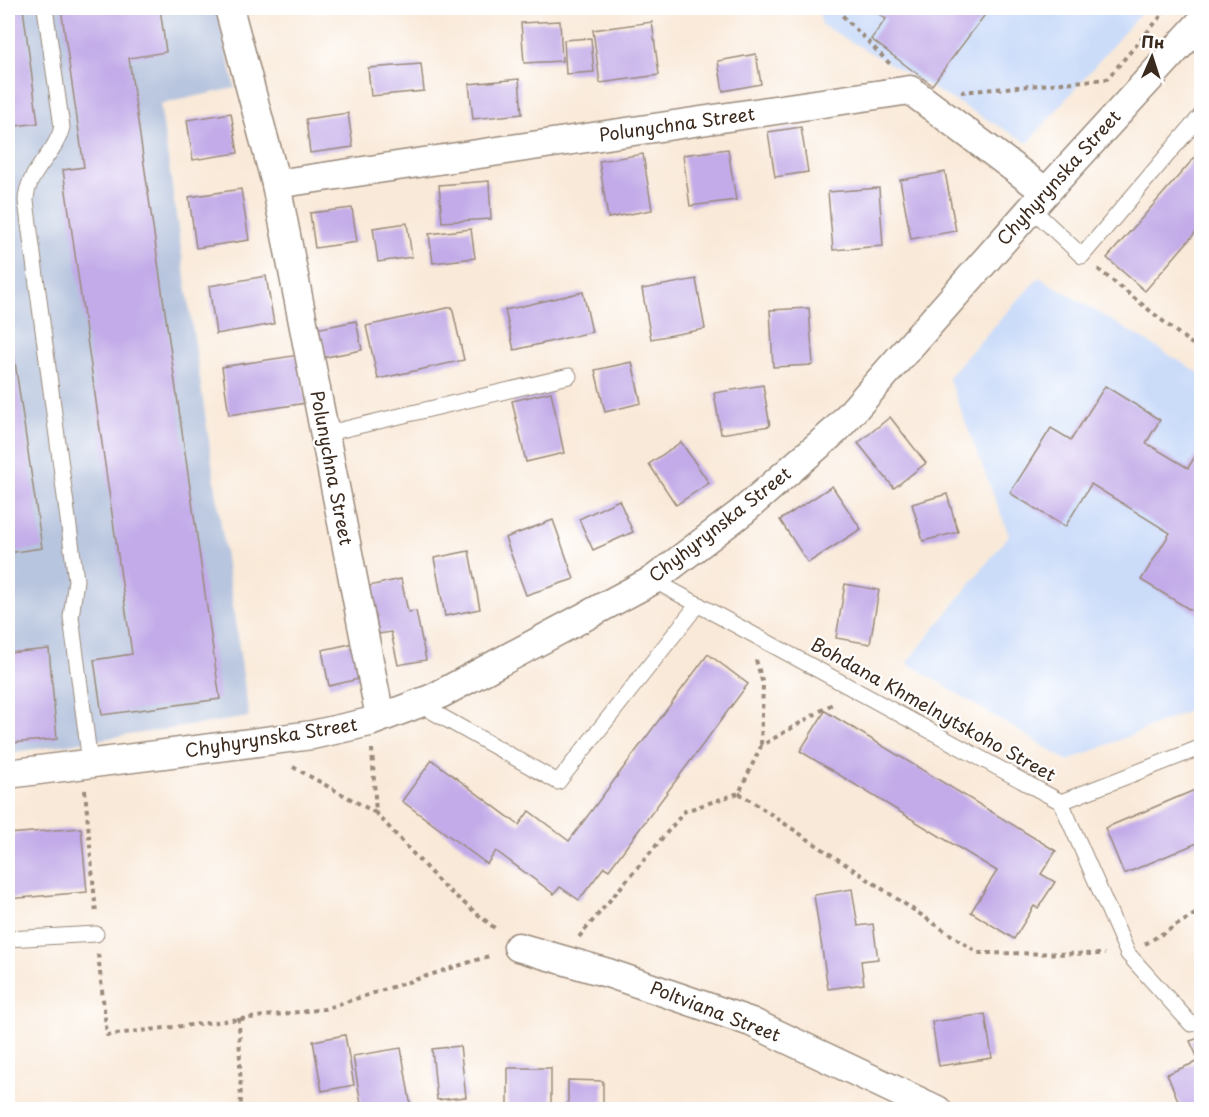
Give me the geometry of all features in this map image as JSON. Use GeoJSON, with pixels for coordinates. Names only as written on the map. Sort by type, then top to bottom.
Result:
{"type":"FeatureCollection","features":[{"type":"Feature","properties":{"kind":"street","name":"Polunychna Street"},"geometry":{"type":"LineString","coordinates":[[229,8],[276,184],[375,720]]}},
{"type":"Feature","properties":{"kind":"street","name":"Chyhyrynska Street"},"geometry":{"type":"LineString","coordinates":[[8,774],[312,735],[375,720],[433,698],[653,580],[742,512],[836,430],[1038,200],[1202,21]]}},
{"type":"Feature","properties":{"kind":"street","name":"Polunychna Street"},"geometry":{"type":"LineString","coordinates":[[276,184],[910,90],[1038,200]]}},
{"type":"Feature","properties":{"kind":"street","name":"Poltviana Street"},"geometry":{"type":"LineString","coordinates":[[518,947],[561,958],[751,1022],[937,1110]]}},
{"type":"Feature","properties":{"kind":"lane"},"geometry":{"type":"LineString","coordinates":[[45,8],[63,127],[57,142],[28,186],[26,201],[76,580],[71,617],[87,764]]}},
{"type":"Feature","properties":{"kind":"lane"},"geometry":{"type":"LineString","coordinates":[[1038,200],[1082,256],[1202,114]]}},
{"type":"Feature","properties":{"kind":"lane"},"geometry":{"type":"LineString","coordinates":[[324,434],[569,376]]}},
{"type":"Feature","properties":{"kind":"lane","name":"Bohdana Khmelnytskoho Street"},"geometry":{"type":"LineString","coordinates":[[653,580],[1061,802],[1202,747]]}},
{"type":"Feature","properties":{"kind":"lane"},"geometry":{"type":"LineString","coordinates":[[419,704],[558,782],[698,604]]}},
{"type":"Feature","properties":{"kind":"lane"},"geometry":{"type":"LineString","coordinates":[[1061,802],[1128,954],[1191,1024]]}},
{"type":"Feature","properties":{"kind":"lane"},"geometry":{"type":"LineString","coordinates":[[8,939],[96,934]]}},
{"type":"Feature","properties":{"kind":"path"},"geometry":{"type":"LineString","coordinates":[[838,8],[839,12],[887,63],[896,68]]}},
{"type":"Feature","properties":{"kind":"path"},"geometry":{"type":"LineString","coordinates":[[954,93],[1107,79],[1168,8]]}},
{"type":"Feature","properties":{"kind":"path"},"geometry":{"type":"LineString","coordinates":[[1082,256],[1202,350]]}},
{"type":"Feature","properties":{"kind":"path"},"geometry":{"type":"LineString","coordinates":[[561,958],[685,811],[739,793],[761,746],[763,684],[747,630]]}},
{"type":"Feature","properties":{"kind":"path"},"geometry":{"type":"LineString","coordinates":[[761,746],[856,690]]}},
{"type":"Feature","properties":{"kind":"path"},"geometry":{"type":"LineString","coordinates":[[375,720],[376,813]]}},
{"type":"Feature","properties":{"kind":"path"},"geometry":{"type":"LineString","coordinates":[[87,764],[96,934],[107,1035],[324,1009],[518,947]]}},
{"type":"Feature","properties":{"kind":"path"},"geometry":{"type":"LineString","coordinates":[[289,764],[376,813],[442,885],[518,947]]}},
{"type":"Feature","properties":{"kind":"path"},"geometry":{"type":"LineString","coordinates":[[739,793],[978,953],[1128,954],[1202,910]]}},
{"type":"Feature","properties":{"kind":"path"},"geometry":{"type":"LineString","coordinates":[[239,1018],[241,1110]]}},
{"type":"Feature","properties":{"kind":"shaded area"},"geometry":{"type":"Polygon","coordinates":[[[8,8],[217,8],[235,88],[160,104],[249,717],[8,753],[8,8]]]}},
{"type":"Feature","properties":{"kind":"shaded area"},"geometry":{"type":"Polygon","coordinates":[[[818,8],[1145,8],[1028,143],[822,25],[818,8]]]}},
{"type":"Feature","properties":{"kind":"shaded area"},"geometry":{"type":"Polygon","coordinates":[[[1039,277],[1201,374],[1201,706],[1068,761],[907,663],[1009,535],[948,377],[1039,277]]]}},
{"type":"Feature","properties":{"kind":"building"},"geometry":{"type":"Polygon","coordinates":[[[8,8],[23,8],[38,123],[8,127],[8,8]]]}},
{"type":"Feature","properties":{"kind":"building"},"geometry":{"type":"Polygon","coordinates":[[[61,8],[160,8],[166,52],[129,58],[220,699],[102,715],[94,660],[132,654],[63,170],[84,167],[61,8]]]}},
{"type":"Feature","properties":{"kind":"building"},"geometry":{"type":"Polygon","coordinates":[[[870,8],[990,8],[932,85],[871,39],[886,19],[870,8]]]}},
{"type":"Feature","properties":{"kind":"building"},"geometry":{"type":"Polygon","coordinates":[[[560,21],[562,61],[524,63],[521,23],[560,21]]]}},
{"type":"Feature","properties":{"kind":"building"},"geometry":{"type":"Polygon","coordinates":[[[652,22],[659,75],[600,83],[593,30],[652,22]]]}},
{"type":"Feature","properties":{"kind":"building"},"geometry":{"type":"Polygon","coordinates":[[[591,38],[594,72],[566,74],[564,40],[591,38]]]}},
{"type":"Feature","properties":{"kind":"building"},"geometry":{"type":"Polygon","coordinates":[[[756,54],[761,84],[723,91],[718,61],[756,54]]]}},
{"type":"Feature","properties":{"kind":"building"},"geometry":{"type":"Polygon","coordinates":[[[421,64],[424,91],[371,96],[368,68],[421,64]]]}},
{"type":"Feature","properties":{"kind":"building"},"geometry":{"type":"Polygon","coordinates":[[[519,79],[522,114],[473,119],[469,84],[519,79]]]}},
{"type":"Feature","properties":{"kind":"building"},"geometry":{"type":"Polygon","coordinates":[[[231,113],[238,153],[193,160],[187,120],[231,113]]]}},
{"type":"Feature","properties":{"kind":"building"},"geometry":{"type":"Polygon","coordinates":[[[348,113],[353,147],[310,153],[306,119],[348,113]]]}},
{"type":"Feature","properties":{"kind":"building"},"geometry":{"type":"Polygon","coordinates":[[[801,127],[808,172],[775,177],[768,132],[801,127]]]}},
{"type":"Feature","properties":{"kind":"building"},"geometry":{"type":"Polygon","coordinates":[[[728,149],[736,200],[690,206],[683,155],[728,149]]]}},
{"type":"Feature","properties":{"kind":"building"},"geometry":{"type":"Polygon","coordinates":[[[1202,149],[1202,225],[1145,291],[1107,258],[1202,149]]]}},
{"type":"Feature","properties":{"kind":"building"},"geometry":{"type":"Polygon","coordinates":[[[643,154],[652,210],[608,218],[599,161],[643,154]]]}},
{"type":"Feature","properties":{"kind":"building"},"geometry":{"type":"Polygon","coordinates":[[[945,172],[956,231],[911,239],[900,180],[945,172]]]}},
{"type":"Feature","properties":{"kind":"building"},"geometry":{"type":"Polygon","coordinates":[[[489,181],[491,219],[442,222],[439,185],[489,181]]]}},
{"type":"Feature","properties":{"kind":"building"},"geometry":{"type":"Polygon","coordinates":[[[879,188],[883,246],[833,250],[828,192],[879,188]]]}},
{"type":"Feature","properties":{"kind":"building"},"geometry":{"type":"Polygon","coordinates":[[[241,189],[249,240],[196,248],[189,197],[241,189]]]}},
{"type":"Feature","properties":{"kind":"building"},"geometry":{"type":"Polygon","coordinates":[[[352,208],[357,242],[315,248],[310,213],[352,208]]]}},
{"type":"Feature","properties":{"kind":"building"},"geometry":{"type":"Polygon","coordinates":[[[407,223],[412,257],[378,262],[373,228],[407,223]]]}},
{"type":"Feature","properties":{"kind":"building"},"geometry":{"type":"Polygon","coordinates":[[[471,229],[475,258],[433,263],[429,234],[471,229]]]}},
{"type":"Feature","properties":{"kind":"building"},"geometry":{"type":"Polygon","coordinates":[[[266,276],[274,324],[216,334],[209,286],[266,276]]]}},
{"type":"Feature","properties":{"kind":"building"},"geometry":{"type":"Polygon","coordinates":[[[696,279],[705,329],[651,339],[642,289],[696,279]]]}},
{"type":"Feature","properties":{"kind":"building"},"geometry":{"type":"Polygon","coordinates":[[[583,292],[592,332],[514,350],[505,310],[583,292]]]}},
{"type":"Feature","properties":{"kind":"building"},"geometry":{"type":"Polygon","coordinates":[[[452,307],[464,360],[378,379],[366,326],[452,307]]]}},
{"type":"Feature","properties":{"kind":"building"},"geometry":{"type":"Polygon","coordinates":[[[809,308],[813,365],[773,367],[770,310],[809,308]]]}},
{"type":"Feature","properties":{"kind":"building"},"geometry":{"type":"Polygon","coordinates":[[[8,314],[42,548],[8,553],[8,314]]]}},
{"type":"Feature","properties":{"kind":"building"},"geometry":{"type":"Polygon","coordinates":[[[356,321],[362,350],[321,358],[316,329],[356,321]]]}},
{"type":"Feature","properties":{"kind":"building"},"geometry":{"type":"Polygon","coordinates":[[[299,355],[306,403],[229,415],[222,367],[299,355]]]}},
{"type":"Feature","properties":{"kind":"building"},"geometry":{"type":"Polygon","coordinates":[[[632,362],[641,403],[605,412],[595,370],[632,362]]]}},
{"type":"Feature","properties":{"kind":"building"},"geometry":{"type":"Polygon","coordinates":[[[763,385],[770,426],[721,434],[714,393],[763,385]]]}},
{"type":"Feature","properties":{"kind":"building"},"geometry":{"type":"Polygon","coordinates":[[[1105,386],[1160,420],[1146,443],[1188,468],[1202,445],[1202,617],[1141,580],[1170,533],[1091,484],[1065,527],[1010,493],[1051,428],[1071,440],[1105,386]]]}},
{"type":"Feature","properties":{"kind":"building"},"geometry":{"type":"Polygon","coordinates":[[[551,392],[564,453],[526,462],[512,401],[551,392]]]}},
{"type":"Feature","properties":{"kind":"building"},"geometry":{"type":"Polygon","coordinates":[[[890,417],[926,463],[894,488],[858,443],[890,417]]]}},
{"type":"Feature","properties":{"kind":"building"},"geometry":{"type":"Polygon","coordinates":[[[681,442],[709,483],[676,505],[649,464],[681,442]]]}},
{"type":"Feature","properties":{"kind":"building"},"geometry":{"type":"Polygon","coordinates":[[[832,486],[861,529],[808,563],[780,520],[832,486]]]}},
{"type":"Feature","properties":{"kind":"building"},"geometry":{"type":"Polygon","coordinates":[[[947,494],[958,532],[923,541],[912,504],[947,494]]]}},
{"type":"Feature","properties":{"kind":"building"},"geometry":{"type":"Polygon","coordinates":[[[619,500],[633,532],[593,550],[579,519],[619,500]]]}},
{"type":"Feature","properties":{"kind":"building"},"geometry":{"type":"Polygon","coordinates":[[[553,520],[574,579],[526,595],[505,538],[553,520]]]}},
{"type":"Feature","properties":{"kind":"building"},"geometry":{"type":"Polygon","coordinates":[[[469,551],[480,609],[445,616],[434,558],[469,551]]]}},
{"type":"Feature","properties":{"kind":"building"},"geometry":{"type":"Polygon","coordinates":[[[401,579],[408,612],[416,611],[426,660],[398,665],[391,632],[379,634],[369,586],[401,579]]]}},
{"type":"Feature","properties":{"kind":"building"},"geometry":{"type":"Polygon","coordinates":[[[845,584],[879,590],[870,644],[836,638],[845,584]]]}},
{"type":"Feature","properties":{"kind":"building"},"geometry":{"type":"Polygon","coordinates":[[[355,643],[363,678],[329,686],[322,650],[355,643]]]}},
{"type":"Feature","properties":{"kind":"building"},"geometry":{"type":"Polygon","coordinates":[[[49,649],[57,739],[11,743],[8,653],[49,649]]]}},
{"type":"Feature","properties":{"kind":"building"},"geometry":{"type":"Polygon","coordinates":[[[708,654],[748,684],[609,870],[604,867],[579,900],[560,887],[554,894],[496,851],[487,864],[402,801],[432,760],[519,825],[529,811],[569,841],[708,654]]]}},
{"type":"Feature","properties":{"kind":"building"},"geometry":{"type":"Polygon","coordinates":[[[825,711],[1056,851],[1041,874],[1055,882],[1038,908],[1034,906],[1014,939],[971,912],[997,871],[800,751],[825,711]]]}},
{"type":"Feature","properties":{"kind":"building"},"geometry":{"type":"Polygon","coordinates":[[[1202,787],[1202,841],[1124,874],[1105,828],[1202,787]]]}},
{"type":"Feature","properties":{"kind":"building"},"geometry":{"type":"Polygon","coordinates":[[[81,828],[87,892],[8,899],[8,834],[81,828]]]}},
{"type":"Feature","properties":{"kind":"building"},"geometry":{"type":"Polygon","coordinates":[[[852,889],[858,926],[873,924],[878,959],[861,961],[864,984],[828,989],[814,895],[852,889]]]}},
{"type":"Feature","properties":{"kind":"building"},"geometry":{"type":"Polygon","coordinates":[[[985,1014],[992,1058],[939,1066],[932,1022],[985,1014]]]}},
{"type":"Feature","properties":{"kind":"building"},"geometry":{"type":"Polygon","coordinates":[[[345,1035],[354,1085],[322,1091],[313,1041],[345,1035]]]}},
{"type":"Feature","properties":{"kind":"building"},"geometry":{"type":"Polygon","coordinates":[[[1202,1037],[1202,1110],[1182,1110],[1167,1074],[1199,1061],[1190,1041],[1202,1037]]]}},
{"type":"Feature","properties":{"kind":"building"},"geometry":{"type":"Polygon","coordinates":[[[460,1046],[466,1097],[437,1100],[432,1049],[460,1046]]]}},
{"type":"Feature","properties":{"kind":"building"},"geometry":{"type":"Polygon","coordinates":[[[401,1048],[411,1107],[398,1110],[362,1110],[353,1056],[401,1048]]]}},
{"type":"Feature","properties":{"kind":"building"},"geometry":{"type":"Polygon","coordinates":[[[508,1068],[551,1068],[551,1110],[508,1110],[508,1068]]]}},
{"type":"Feature","properties":{"kind":"building"},"geometry":{"type":"Polygon","coordinates":[[[568,1080],[603,1081],[603,1110],[568,1110],[568,1080]]]}}]}
